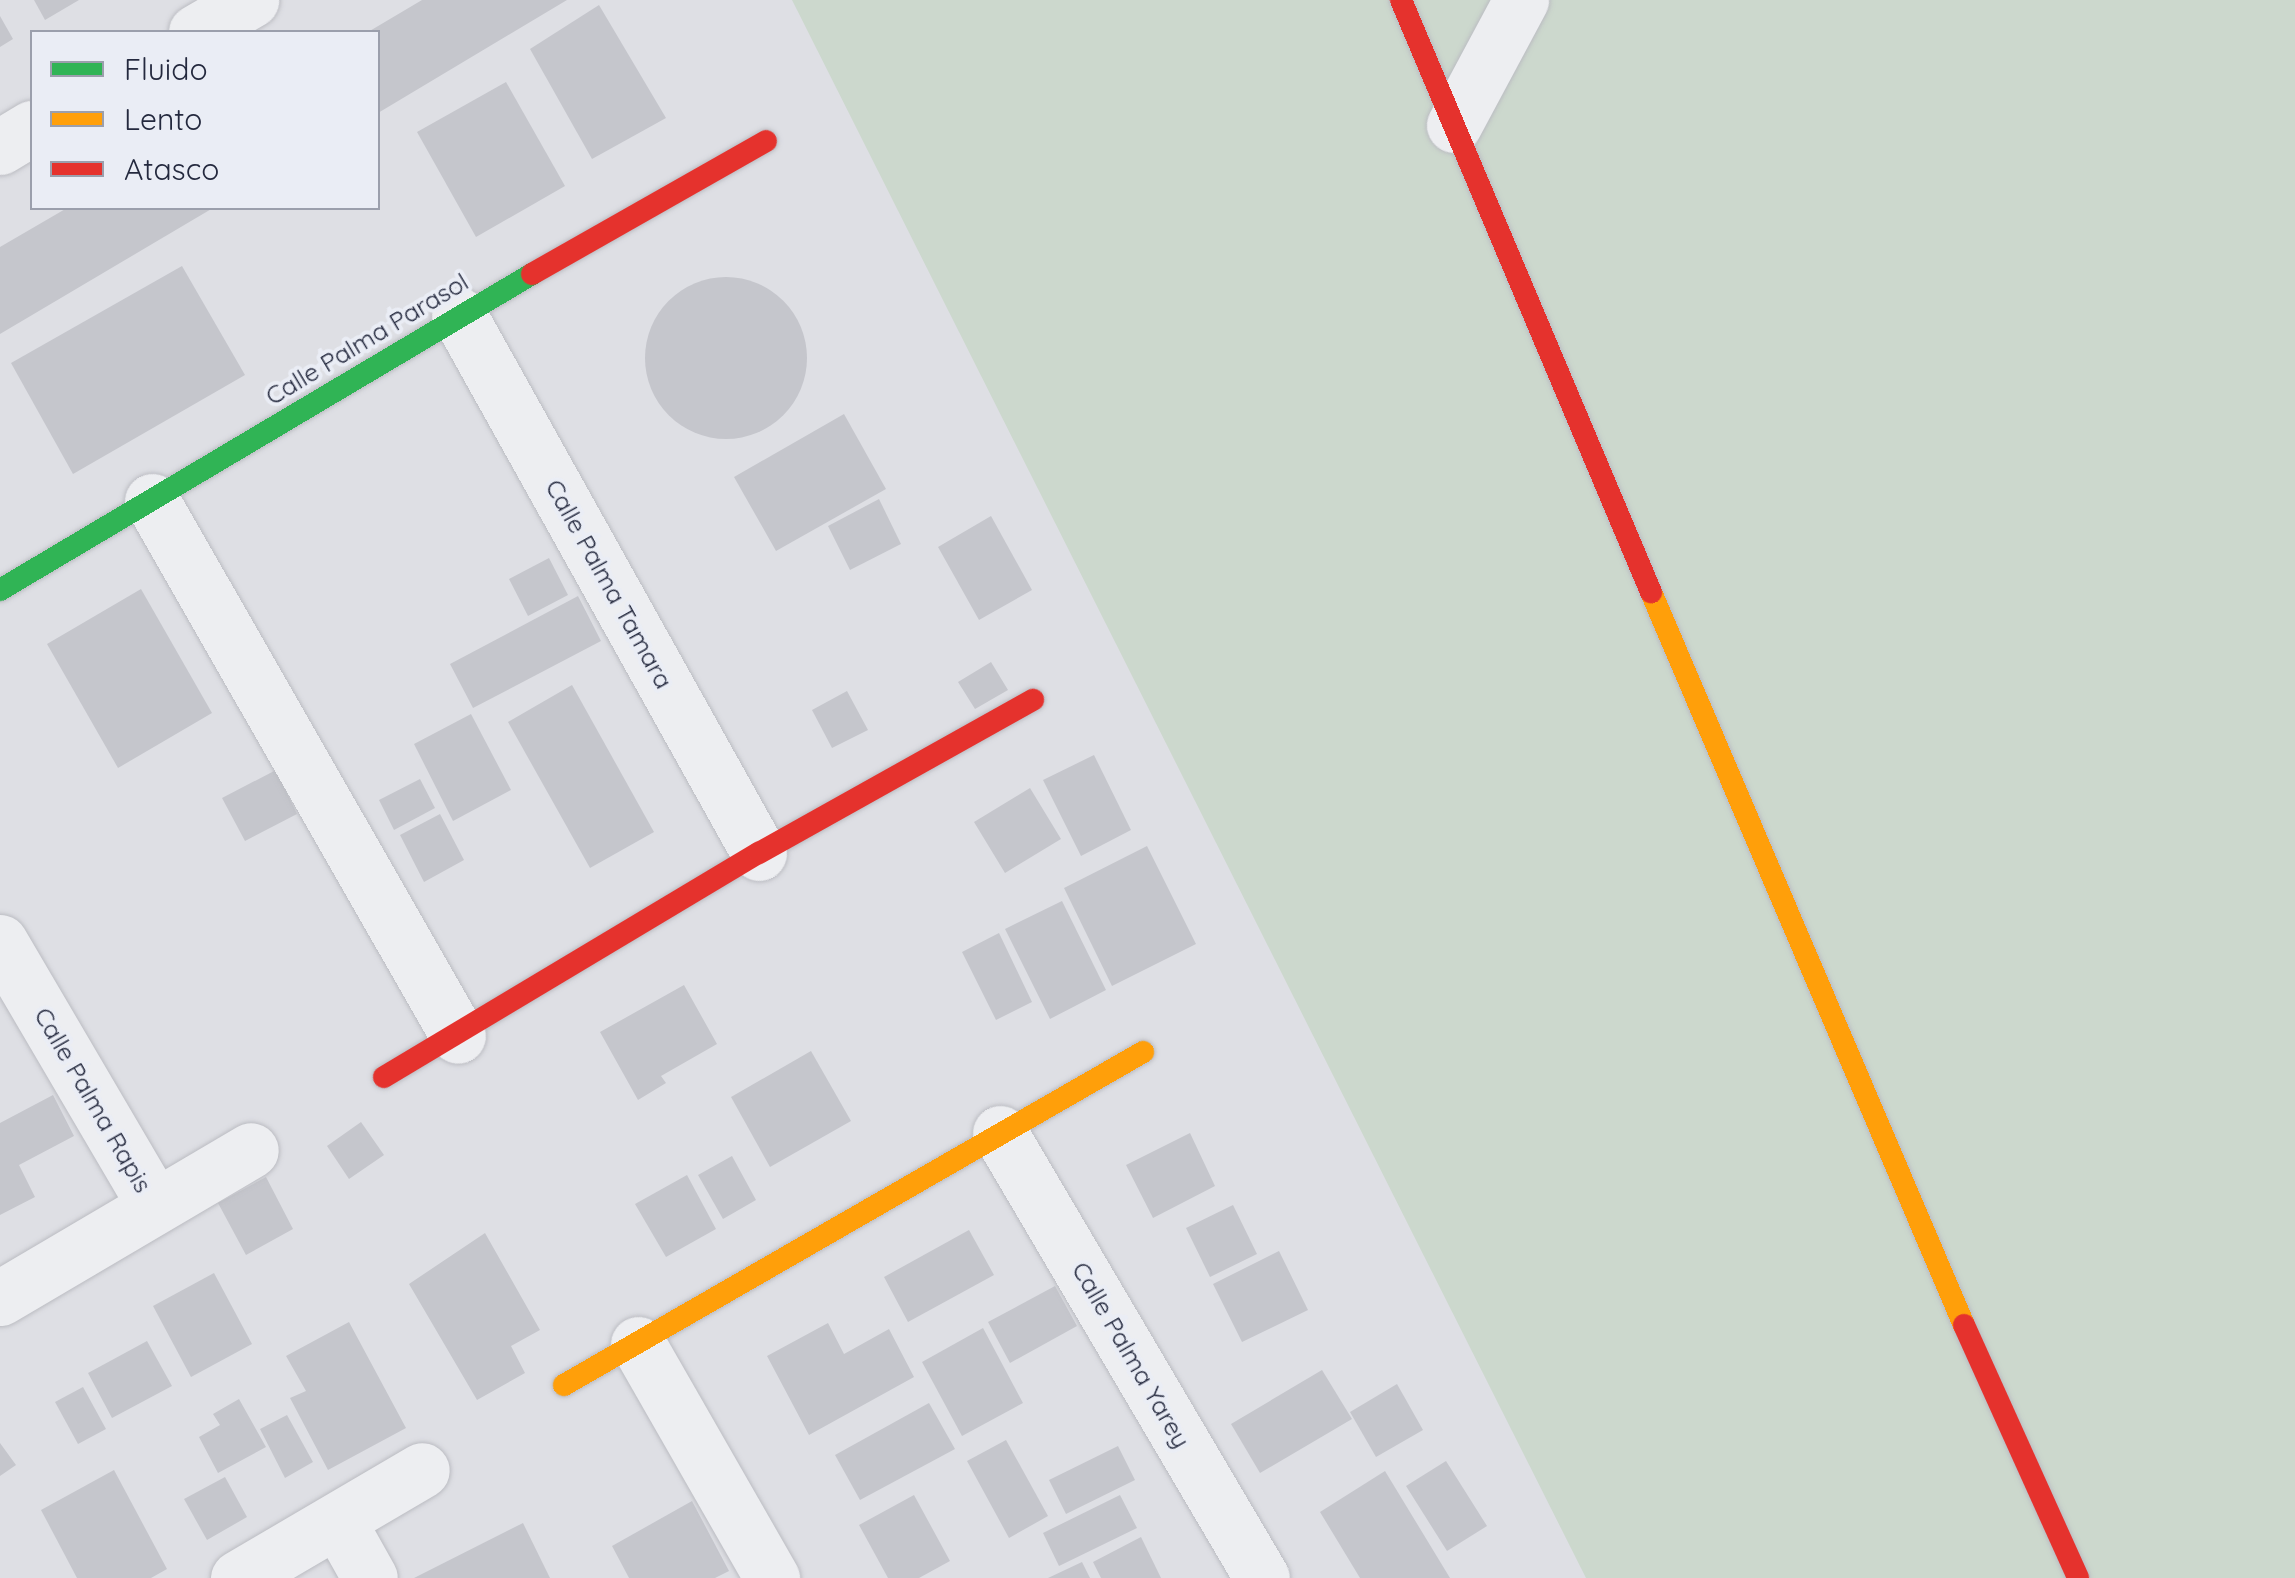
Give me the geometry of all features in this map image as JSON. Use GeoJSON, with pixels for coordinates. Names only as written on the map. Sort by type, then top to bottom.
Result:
{"type":"FeatureCollection","features":[{"type":"Feature","properties":{"kind":"street"},"geometry":{"type":"LineString","coordinates":[[199,30],[251,0]]}},
{"type":"Feature","properties":{"kind":"street"},"geometry":{"type":"LineString","coordinates":[[1401,0],[1878,1131],[2078,1578]]}},
{"type":"Feature","properties":{"kind":"street"},"geometry":{"type":"LineString","coordinates":[[1454,125],[1521,0]]}},
{"type":"Feature","properties":{"kind":"street"},"geometry":{"type":"LineString","coordinates":[[0,147],[30,129]]}},
{"type":"Feature","properties":{"kind":"street","name":"Calle Palma Parasol"},"geometry":{"type":"LineString","coordinates":[[0,590],[459,315],[766,141]]}},
{"type":"Feature","properties":{"kind":"street","name":"Calle Palma Tamara"},"geometry":{"type":"LineString","coordinates":[[459,315],[758,854]]}},
{"type":"Feature","properties":{"kind":"street"},"geometry":{"type":"LineString","coordinates":[[152,501],[458,1036]]}},
{"type":"Feature","properties":{"kind":"street"},"geometry":{"type":"LineString","coordinates":[[384,1077],[758,854],[1033,700]]}},
{"type":"Feature","properties":{"kind":"street","name":"Calle Palma Rapis"},"geometry":{"type":"LineString","coordinates":[[0,942],[155,1206]]}},
{"type":"Feature","properties":{"kind":"street"},"geometry":{"type":"LineString","coordinates":[[564,1385],[1143,1052]]}},
{"type":"Feature","properties":{"kind":"street","name":"Calle Palma Yarey"},"geometry":{"type":"LineString","coordinates":[[1000,1132],[1262,1578]]}},
{"type":"Feature","properties":{"kind":"street","name":"Calle Palma Rapis"},"geometry":{"type":"LineString","coordinates":[[0,1298],[251,1150]]}},
{"type":"Feature","properties":{"kind":"street"},"geometry":{"type":"LineString","coordinates":[[638,1344],[772,1578]]}},
{"type":"Feature","properties":{"kind":"street"},"geometry":{"type":"LineString","coordinates":[[238,1578],[422,1470]]}},
{"type":"Feature","properties":{"kind":"street"},"geometry":{"type":"LineString","coordinates":[[338,1520],[370,1578]]}},
{"type":"Feature","properties":{"kind":"shaded area"},"geometry":{"type":"Polygon","coordinates":[[[792,0],[2295,0],[2295,1578],[1586,1578],[792,0]]]}},
{"type":"Feature","properties":{"kind":"building"},"geometry":{"type":"Polygon","coordinates":[[[34,0],[79,0],[45,20],[34,0]]]}},
{"type":"Feature","properties":{"kind":"building"},"geometry":{"type":"Polygon","coordinates":[[[422,0],[567,0],[380,112],[380,30],[371,30],[422,0]]]}},
{"type":"Feature","properties":{"kind":"building"},"geometry":{"type":"Polygon","coordinates":[[[599,5],[666,118],[592,159],[530,49],[599,5]]]}},
{"type":"Feature","properties":{"kind":"building"},"geometry":{"type":"Polygon","coordinates":[[[0,16],[13,39],[0,47],[0,16]]]}},
{"type":"Feature","properties":{"kind":"building"},"geometry":{"type":"Polygon","coordinates":[[[506,82],[565,186],[476,237],[417,132],[506,82]]]}},
{"type":"Feature","properties":{"kind":"building"},"geometry":{"type":"Polygon","coordinates":[[[64,210],[210,210],[0,334],[0,247],[64,210]]]}},
{"type":"Feature","properties":{"kind":"building"},"geometry":{"type":"Polygon","coordinates":[[[182,266],[245,375],[73,474],[11,363],[182,266]]]}},
{"type":"Feature","properties":{"kind":"building"},"geometry":{"type":"Polygon","coordinates":[[[726,277],[757,283],[783,301],[801,327],[807,358],[801,389],[783,415],[757,433],[726,439],[695,433],[669,415],[651,389],[645,358],[651,327],[669,301],[695,283],[726,277]]]}},
{"type":"Feature","properties":{"kind":"building"},"geometry":{"type":"Polygon","coordinates":[[[844,414],[886,489],[776,551],[734,477],[844,414]]]}},
{"type":"Feature","properties":{"kind":"building"},"geometry":{"type":"Polygon","coordinates":[[[879,499],[901,544],[850,570],[828,526],[879,499]]]}},
{"type":"Feature","properties":{"kind":"building"},"geometry":{"type":"Polygon","coordinates":[[[991,516],[1032,590],[979,620],[938,547],[991,516]]]}},
{"type":"Feature","properties":{"kind":"building"},"geometry":{"type":"Polygon","coordinates":[[[549,558],[568,595],[528,616],[509,579],[549,558]]]}},
{"type":"Feature","properties":{"kind":"building"},"geometry":{"type":"Polygon","coordinates":[[[141,589],[212,713],[118,768],[47,644],[141,589]]]}},
{"type":"Feature","properties":{"kind":"building"},"geometry":{"type":"Polygon","coordinates":[[[578,596],[601,641],[473,708],[450,664],[578,596]]]}},
{"type":"Feature","properties":{"kind":"building"},"geometry":{"type":"Polygon","coordinates":[[[991,662],[1008,690],[975,709],[958,682],[991,662]]]}},
{"type":"Feature","properties":{"kind":"building"},"geometry":{"type":"Polygon","coordinates":[[[572,685],[654,832],[590,868],[508,722],[572,685]]]}},
{"type":"Feature","properties":{"kind":"building"},"geometry":{"type":"Polygon","coordinates":[[[847,691],[868,730],[832,748],[812,710],[847,691]]]}},
{"type":"Feature","properties":{"kind":"building"},"geometry":{"type":"Polygon","coordinates":[[[471,714],[511,790],[453,821],[414,744],[471,714]]]}},
{"type":"Feature","properties":{"kind":"building"},"geometry":{"type":"Polygon","coordinates":[[[1094,755],[1131,830],[1081,856],[1043,780],[1094,755]]]}},
{"type":"Feature","properties":{"kind":"building"},"geometry":{"type":"Polygon","coordinates":[[[276,770],[297,814],[245,841],[222,798],[276,770]]]}},
{"type":"Feature","properties":{"kind":"building"},"geometry":{"type":"Polygon","coordinates":[[[420,779],[435,808],[394,830],[379,800],[420,779]]]}},
{"type":"Feature","properties":{"kind":"building"},"geometry":{"type":"Polygon","coordinates":[[[1030,788],[1061,839],[1005,873],[974,822],[1030,788]]]}},
{"type":"Feature","properties":{"kind":"building"},"geometry":{"type":"Polygon","coordinates":[[[440,814],[464,860],[424,882],[400,835],[440,814]]]}},
{"type":"Feature","properties":{"kind":"building"},"geometry":{"type":"Polygon","coordinates":[[[1147,846],[1196,944],[1112,986],[1064,888],[1147,846]]]}},
{"type":"Feature","properties":{"kind":"building"},"geometry":{"type":"Polygon","coordinates":[[[1062,901],[1106,990],[1050,1019],[1005,929],[1062,901]]]}},
{"type":"Feature","properties":{"kind":"building"},"geometry":{"type":"Polygon","coordinates":[[[999,933],[1032,1002],[996,1020],[962,952],[999,933]]]}},
{"type":"Feature","properties":{"kind":"building"},"geometry":{"type":"Polygon","coordinates":[[[684,985],[717,1044],[661,1076],[666,1083],[638,1100],[600,1032],[684,985]]]}},
{"type":"Feature","properties":{"kind":"building"},"geometry":{"type":"Polygon","coordinates":[[[811,1051],[851,1121],[770,1167],[731,1097],[811,1051]]]}},
{"type":"Feature","properties":{"kind":"building"},"geometry":{"type":"Polygon","coordinates":[[[53,1095],[74,1136],[19,1165],[35,1197],[0,1215],[0,1123],[53,1095]]]}},
{"type":"Feature","properties":{"kind":"building"},"geometry":{"type":"Polygon","coordinates":[[[361,1122],[384,1155],[349,1179],[327,1146],[361,1122]]]}},
{"type":"Feature","properties":{"kind":"building"},"geometry":{"type":"Polygon","coordinates":[[[1190,1133],[1215,1186],[1153,1218],[1126,1165],[1190,1133]]]}},
{"type":"Feature","properties":{"kind":"building"},"geometry":{"type":"Polygon","coordinates":[[[732,1156],[756,1200],[723,1219],[698,1175],[732,1156]]]}},
{"type":"Feature","properties":{"kind":"building"},"geometry":{"type":"Polygon","coordinates":[[[687,1175],[716,1229],[666,1257],[635,1204],[687,1175]]]}},
{"type":"Feature","properties":{"kind":"building"},"geometry":{"type":"Polygon","coordinates":[[[266,1177],[293,1229],[246,1255],[218,1203],[266,1177]]]}},
{"type":"Feature","properties":{"kind":"building"},"geometry":{"type":"Polygon","coordinates":[[[1233,1205],[1257,1254],[1210,1277],[1186,1228],[1233,1205]]]}},
{"type":"Feature","properties":{"kind":"building"},"geometry":{"type":"Polygon","coordinates":[[[969,1230],[994,1275],[908,1322],[884,1277],[969,1230]]]}},
{"type":"Feature","properties":{"kind":"building"},"geometry":{"type":"Polygon","coordinates":[[[485,1233],[540,1330],[511,1346],[525,1373],[477,1400],[409,1284],[485,1233]]]}},
{"type":"Feature","properties":{"kind":"building"},"geometry":{"type":"Polygon","coordinates":[[[1279,1251],[1308,1310],[1242,1342],[1213,1284],[1279,1251]]]}},
{"type":"Feature","properties":{"kind":"building"},"geometry":{"type":"Polygon","coordinates":[[[214,1273],[252,1344],[191,1377],[153,1306],[214,1273]]]}},
{"type":"Feature","properties":{"kind":"building"},"geometry":{"type":"Polygon","coordinates":[[[1055,1286],[1077,1326],[1010,1363],[988,1322],[1055,1286]]]}},
{"type":"Feature","properties":{"kind":"building"},"geometry":{"type":"Polygon","coordinates":[[[349,1322],[406,1428],[328,1470],[290,1398],[306,1391],[286,1356],[349,1322]]]}},
{"type":"Feature","properties":{"kind":"building"},"geometry":{"type":"Polygon","coordinates":[[[828,1323],[844,1354],[889,1329],[914,1377],[809,1435],[767,1356],[828,1323]]]}},
{"type":"Feature","properties":{"kind":"building"},"geometry":{"type":"Polygon","coordinates":[[[983,1328],[1023,1403],[962,1436],[922,1362],[983,1328]]]}},
{"type":"Feature","properties":{"kind":"building"},"geometry":{"type":"Polygon","coordinates":[[[147,1341],[172,1386],[112,1418],[88,1373],[147,1341]]]}},
{"type":"Feature","properties":{"kind":"building"},"geometry":{"type":"Polygon","coordinates":[[[1322,1370],[1352,1419],[1260,1473],[1231,1424],[1322,1370]]]}},
{"type":"Feature","properties":{"kind":"building"},"geometry":{"type":"Polygon","coordinates":[[[1397,1384],[1423,1430],[1376,1457],[1350,1412],[1397,1384]]]}},
{"type":"Feature","properties":{"kind":"building"},"geometry":{"type":"Polygon","coordinates":[[[83,1387],[106,1429],[78,1444],[55,1402],[83,1387]]]}},
{"type":"Feature","properties":{"kind":"building"},"geometry":{"type":"Polygon","coordinates":[[[239,1399],[266,1447],[218,1473],[199,1437],[220,1425],[213,1414],[239,1399]]]}},
{"type":"Feature","properties":{"kind":"building"},"geometry":{"type":"Polygon","coordinates":[[[929,1403],[955,1449],[860,1500],[835,1455],[929,1403]]]}},
{"type":"Feature","properties":{"kind":"building"},"geometry":{"type":"Polygon","coordinates":[[[287,1415],[313,1462],[285,1478],[260,1429],[287,1415]]]}},
{"type":"Feature","properties":{"kind":"building"},"geometry":{"type":"Polygon","coordinates":[[[1006,1440],[1048,1516],[1009,1538],[967,1461],[1006,1440]]]}},
{"type":"Feature","properties":{"kind":"building"},"geometry":{"type":"Polygon","coordinates":[[[0,1443],[16,1465],[0,1476],[0,1443]]]}},
{"type":"Feature","properties":{"kind":"building"},"geometry":{"type":"Polygon","coordinates":[[[1118,1446],[1135,1480],[1066,1514],[1049,1480],[1118,1446]]]}},
{"type":"Feature","properties":{"kind":"building"},"geometry":{"type":"Polygon","coordinates":[[[1446,1461],[1487,1526],[1447,1551],[1406,1486],[1446,1461]]]}},
{"type":"Feature","properties":{"kind":"building"},"geometry":{"type":"Polygon","coordinates":[[[114,1470],[167,1569],[151,1578],[77,1578],[41,1510],[114,1470]]]}},
{"type":"Feature","properties":{"kind":"building"},"geometry":{"type":"Polygon","coordinates":[[[1385,1471],[1450,1578],[1360,1578],[1320,1512],[1385,1471]]]}},
{"type":"Feature","properties":{"kind":"building"},"geometry":{"type":"Polygon","coordinates":[[[225,1477],[247,1517],[207,1540],[184,1499],[225,1477]]]}},
{"type":"Feature","properties":{"kind":"building"},"geometry":{"type":"Polygon","coordinates":[[[914,1495],[950,1561],[919,1578],[888,1578],[859,1525],[914,1495]]]}},
{"type":"Feature","properties":{"kind":"building"},"geometry":{"type":"Polygon","coordinates":[[[1120,1495],[1137,1528],[1059,1566],[1043,1533],[1120,1495]]]}},
{"type":"Feature","properties":{"kind":"building"},"geometry":{"type":"Polygon","coordinates":[[[692,1501],[729,1571],[715,1578],[629,1578],[612,1546],[692,1501]]]}},
{"type":"Feature","properties":{"kind":"building"},"geometry":{"type":"Polygon","coordinates":[[[523,1523],[550,1578],[414,1578],[523,1523]]]}},
{"type":"Feature","properties":{"kind":"building"},"geometry":{"type":"Polygon","coordinates":[[[1141,1537],[1161,1578],[1101,1578],[1093,1562],[1141,1537]]]}},
{"type":"Feature","properties":{"kind":"building"},"geometry":{"type":"Polygon","coordinates":[[[1082,1562],[1090,1578],[1048,1578],[1082,1562]]]}},
{"type":"Feature","properties":{"kind":"traffic: fast"},"geometry":{"type":"LineString","coordinates":[[0,590],[532,274]]}},
{"type":"Feature","properties":{"kind":"traffic: slow"},"geometry":{"type":"LineString","coordinates":[[1651,592],[1964,1325]]}},
{"type":"Feature","properties":{"kind":"traffic: slow"},"geometry":{"type":"LineString","coordinates":[[564,1385],[1143,1052]]}},
{"type":"Feature","properties":{"kind":"traffic: jam"},"geometry":{"type":"LineString","coordinates":[[1401,0],[1651,592]]}},
{"type":"Feature","properties":{"kind":"traffic: jam"},"geometry":{"type":"LineString","coordinates":[[532,274],[766,141]]}},
{"type":"Feature","properties":{"kind":"traffic: jam"},"geometry":{"type":"LineString","coordinates":[[384,1077],[759,853],[1033,700]]}},
{"type":"Feature","properties":{"kind":"traffic: jam"},"geometry":{"type":"LineString","coordinates":[[1964,1325],[2078,1578]]}}]}
